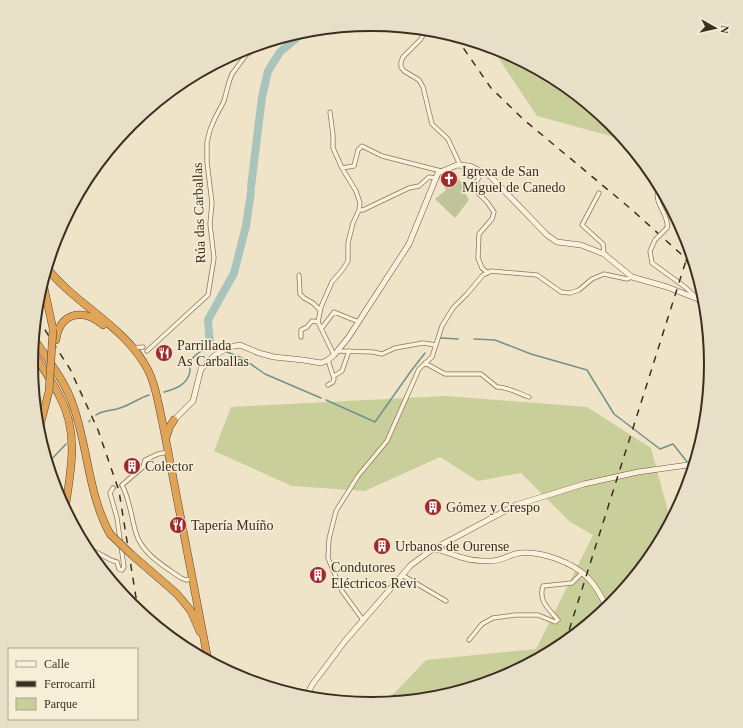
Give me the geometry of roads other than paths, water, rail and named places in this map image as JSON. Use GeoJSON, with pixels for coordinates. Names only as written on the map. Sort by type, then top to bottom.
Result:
{"type":"FeatureCollection","features":[{"type":"Feature","properties":{"kind":"highway"},"geometry":{"type":"LineString","coordinates":[[51,273],[65,288],[114,328],[143,362],[154,384],[207,653]]}},
{"type":"Feature","properties":{"kind":"highway"},"geometry":{"type":"LineString","coordinates":[[46,296],[53,329],[49,391]]}},
{"type":"Feature","properties":{"kind":"highway"},"geometry":{"type":"LineString","coordinates":[[43,416],[54,366],[58,329],[64,320],[74,315],[84,314],[100,323],[131,348]]}},
{"type":"Feature","properties":{"kind":"highway"},"geometry":{"type":"LineString","coordinates":[[39,346],[52,364],[73,403],[98,508],[110,534],[177,594],[191,611],[206,653]]}},
{"type":"Feature","properties":{"kind":"highway"},"geometry":{"type":"LineString","coordinates":[[38,361],[61,397],[69,422],[73,446],[66,497]]}},
{"type":"Feature","properties":{"kind":"highway"},"geometry":{"type":"LineString","coordinates":[[162,420],[168,423],[174,420]]}},
{"type":"Feature","properties":{"kind":"highway"},"geometry":{"type":"LineString","coordinates":[[166,441],[170,426],[174,420]]}},
{"type":"Feature","properties":{"kind":"street"},"geometry":{"type":"LineString","coordinates":[[423,35],[422,39],[403,57],[401,67],[404,71],[419,80],[423,87],[432,124],[448,139],[460,165]]}},
{"type":"Feature","properties":{"kind":"street","name":"Rúa das Carballas"},"geometry":{"type":"LineString","coordinates":[[147,351],[208,296],[214,258],[210,224],[212,203],[207,142],[215,118],[225,98],[232,74],[246,55]]}},
{"type":"Feature","properties":{"kind":"street"},"geometry":{"type":"LineString","coordinates":[[330,112],[334,135],[333,148],[342,168],[356,191],[360,203],[348,243],[348,260],[343,269],[332,282],[320,310],[318,322],[336,353]]}},
{"type":"Feature","properties":{"kind":"street"},"geometry":{"type":"LineString","coordinates":[[342,168],[354,166],[358,150],[362,146],[382,156],[442,171]]}},
{"type":"Feature","properties":{"kind":"street"},"geometry":{"type":"LineString","coordinates":[[174,420],[193,401],[201,369],[214,356],[229,347],[240,345],[259,353],[274,357],[321,363],[328,360],[336,353],[359,322],[409,244],[438,173],[457,165],[469,166],[490,176],[547,235],[557,242],[581,245],[604,254],[632,277],[667,287],[698,299]]}},
{"type":"Feature","properties":{"kind":"street"},"geometry":{"type":"LineString","coordinates":[[469,166],[479,177],[476,183],[479,194],[494,212],[492,219],[479,234],[478,258],[482,268],[488,273]]}},
{"type":"Feature","properties":{"kind":"street"},"geometry":{"type":"LineString","coordinates":[[359,210],[363,210],[409,188],[419,186],[429,177],[435,178]]}},
{"type":"Feature","properties":{"kind":"street"},"geometry":{"type":"LineString","coordinates":[[599,193],[582,224],[603,244],[604,254]]}},
{"type":"Feature","properties":{"kind":"street"},"geometry":{"type":"LineString","coordinates":[[657,193],[657,200],[668,222],[667,228],[655,240],[650,251],[652,263],[686,287],[698,299]]}},
{"type":"Feature","properties":{"kind":"street"},"geometry":{"type":"LineString","coordinates":[[363,620],[342,591],[332,571],[328,558],[329,539],[336,511],[358,476],[387,441],[419,369],[432,357],[442,326],[453,308],[483,275],[491,271],[536,275],[561,292],[570,293],[579,290],[592,279],[604,274],[627,279],[632,277]]}},
{"type":"Feature","properties":{"kind":"street"},"geometry":{"type":"LineString","coordinates":[[299,275],[300,294],[320,310]]}},
{"type":"Feature","properties":{"kind":"street"},"geometry":{"type":"LineString","coordinates":[[321,329],[334,312],[359,322]]}},
{"type":"Feature","properties":{"kind":"street"},"geometry":{"type":"LineString","coordinates":[[301,337],[300,330],[307,327],[312,321],[318,322]]}},
{"type":"Feature","properties":{"kind":"street"},"geometry":{"type":"LineString","coordinates":[[336,353],[349,351],[374,352],[382,354],[395,348],[424,343],[436,346]]}},
{"type":"Feature","properties":{"kind":"street"},"geometry":{"type":"LineString","coordinates":[[131,348],[143,347]]}},
{"type":"Feature","properties":{"kind":"street"},"geometry":{"type":"LineString","coordinates":[[334,376],[342,371],[349,351]]}},
{"type":"Feature","properties":{"kind":"street"},"geometry":{"type":"LineString","coordinates":[[328,360],[334,376],[333,382],[328,385]]}},
{"type":"Feature","properties":{"kind":"street"},"geometry":{"type":"LineString","coordinates":[[425,363],[445,374],[481,374],[497,387],[502,386],[529,397]]}},
{"type":"Feature","properties":{"kind":"street"},"geometry":{"type":"LineString","coordinates":[[168,452],[158,454],[145,460],[143,467],[122,485],[126,492],[136,535],[147,553],[181,578],[186,580],[192,579]]}},
{"type":"Feature","properties":{"kind":"street"},"geometry":{"type":"LineString","coordinates":[[309,691],[345,641],[363,620],[411,565],[430,551],[516,505],[584,484],[638,472],[689,465]]}},
{"type":"Feature","properties":{"kind":"street"},"geometry":{"type":"LineString","coordinates":[[97,552],[110,560],[117,562],[119,569],[122,570],[124,567],[117,518],[110,493],[113,488]]}},
{"type":"Feature","properties":{"kind":"street"},"geometry":{"type":"LineString","coordinates":[[435,549],[467,559],[492,561],[499,561],[518,553],[533,552],[550,557],[566,563],[582,573],[593,584],[604,602]]}},
{"type":"Feature","properties":{"kind":"street"},"geometry":{"type":"LineString","coordinates":[[469,640],[482,624],[493,618],[515,615],[538,615],[555,622],[558,620],[545,605],[541,593],[543,586],[572,583],[582,573]]}},
{"type":"Feature","properties":{"kind":"street"},"geometry":{"type":"LineString","coordinates":[[402,575],[446,601]]}},
{"type":"Feature","properties":{"kind":"waterway"},"geometry":{"type":"LineString","coordinates":[[251,187],[262,97],[268,71],[280,52],[295,40]]}},
{"type":"Feature","properties":{"kind":"waterway"},"geometry":{"type":"LineString","coordinates":[[210,345],[208,320],[234,273],[246,226],[251,192]]}},
{"type":"Feature","properties":{"kind":"waterway"},"geometry":{"type":"LineString","coordinates":[[441,338],[458,339]]}},
{"type":"Feature","properties":{"kind":"waterway"},"geometry":{"type":"LineString","coordinates":[[474,339],[495,340],[531,354],[587,370],[614,414],[660,449],[673,444],[688,463]]}},
{"type":"Feature","properties":{"kind":"waterway"},"geometry":{"type":"LineString","coordinates":[[164,392],[177,388],[187,380],[191,360],[198,353],[210,345],[219,349]]}},
{"type":"Feature","properties":{"kind":"waterway"},"geometry":{"type":"LineString","coordinates":[[227,352],[242,358],[265,374],[321,398]]}},
{"type":"Feature","properties":{"kind":"waterway"},"geometry":{"type":"LineString","coordinates":[[326,400],[375,422],[425,353]]}},
{"type":"Feature","properties":{"kind":"waterway"},"geometry":{"type":"LineString","coordinates":[[96,415],[102,412],[124,407],[149,395]]}},
{"type":"Feature","properties":{"kind":"waterway"},"geometry":{"type":"LineString","coordinates":[[52,458],[66,444]]}},
{"type":"Feature","properties":{"kind":"tunnel"},"geometry":{"type":"LineString","coordinates":[[113,488],[122,485]]}},
{"type":"Feature","properties":{"kind":"railway"},"geometry":{"type":"LineString","coordinates":[[460,43],[491,88],[523,119],[631,209],[681,254],[689,264]]}},
{"type":"Feature","properties":{"kind":"railway"},"geometry":{"type":"LineString","coordinates":[[568,632],[687,257]]}},
{"type":"Feature","properties":{"kind":"railway"},"geometry":{"type":"LineString","coordinates":[[41,325],[70,369],[98,430],[119,491],[136,599]]}},
{"type":"Feature","properties":{"kind":"place","name":"Igrexa de San Miguel de Canedo"},"geometry":{"type":"Point","coordinates":[449,179]}},
{"type":"Feature","properties":{"kind":"place","name":"Parrillada As Carballas"},"geometry":{"type":"Point","coordinates":[164,353]}},
{"type":"Feature","properties":{"kind":"place","name":"Colector"},"geometry":{"type":"Point","coordinates":[132,466]}},
{"type":"Feature","properties":{"kind":"place","name":"Gómez y Crespo"},"geometry":{"type":"Point","coordinates":[433,507]}},
{"type":"Feature","properties":{"kind":"place","name":"Tapería Muíño"},"geometry":{"type":"Point","coordinates":[178,525]}},
{"type":"Feature","properties":{"kind":"place","name":"Urbanos de Ourense"},"geometry":{"type":"Point","coordinates":[382,546]}},
{"type":"Feature","properties":{"kind":"place","name":"Condutores Eléctricos Revi"},"geometry":{"type":"Point","coordinates":[318,575]}}]}
